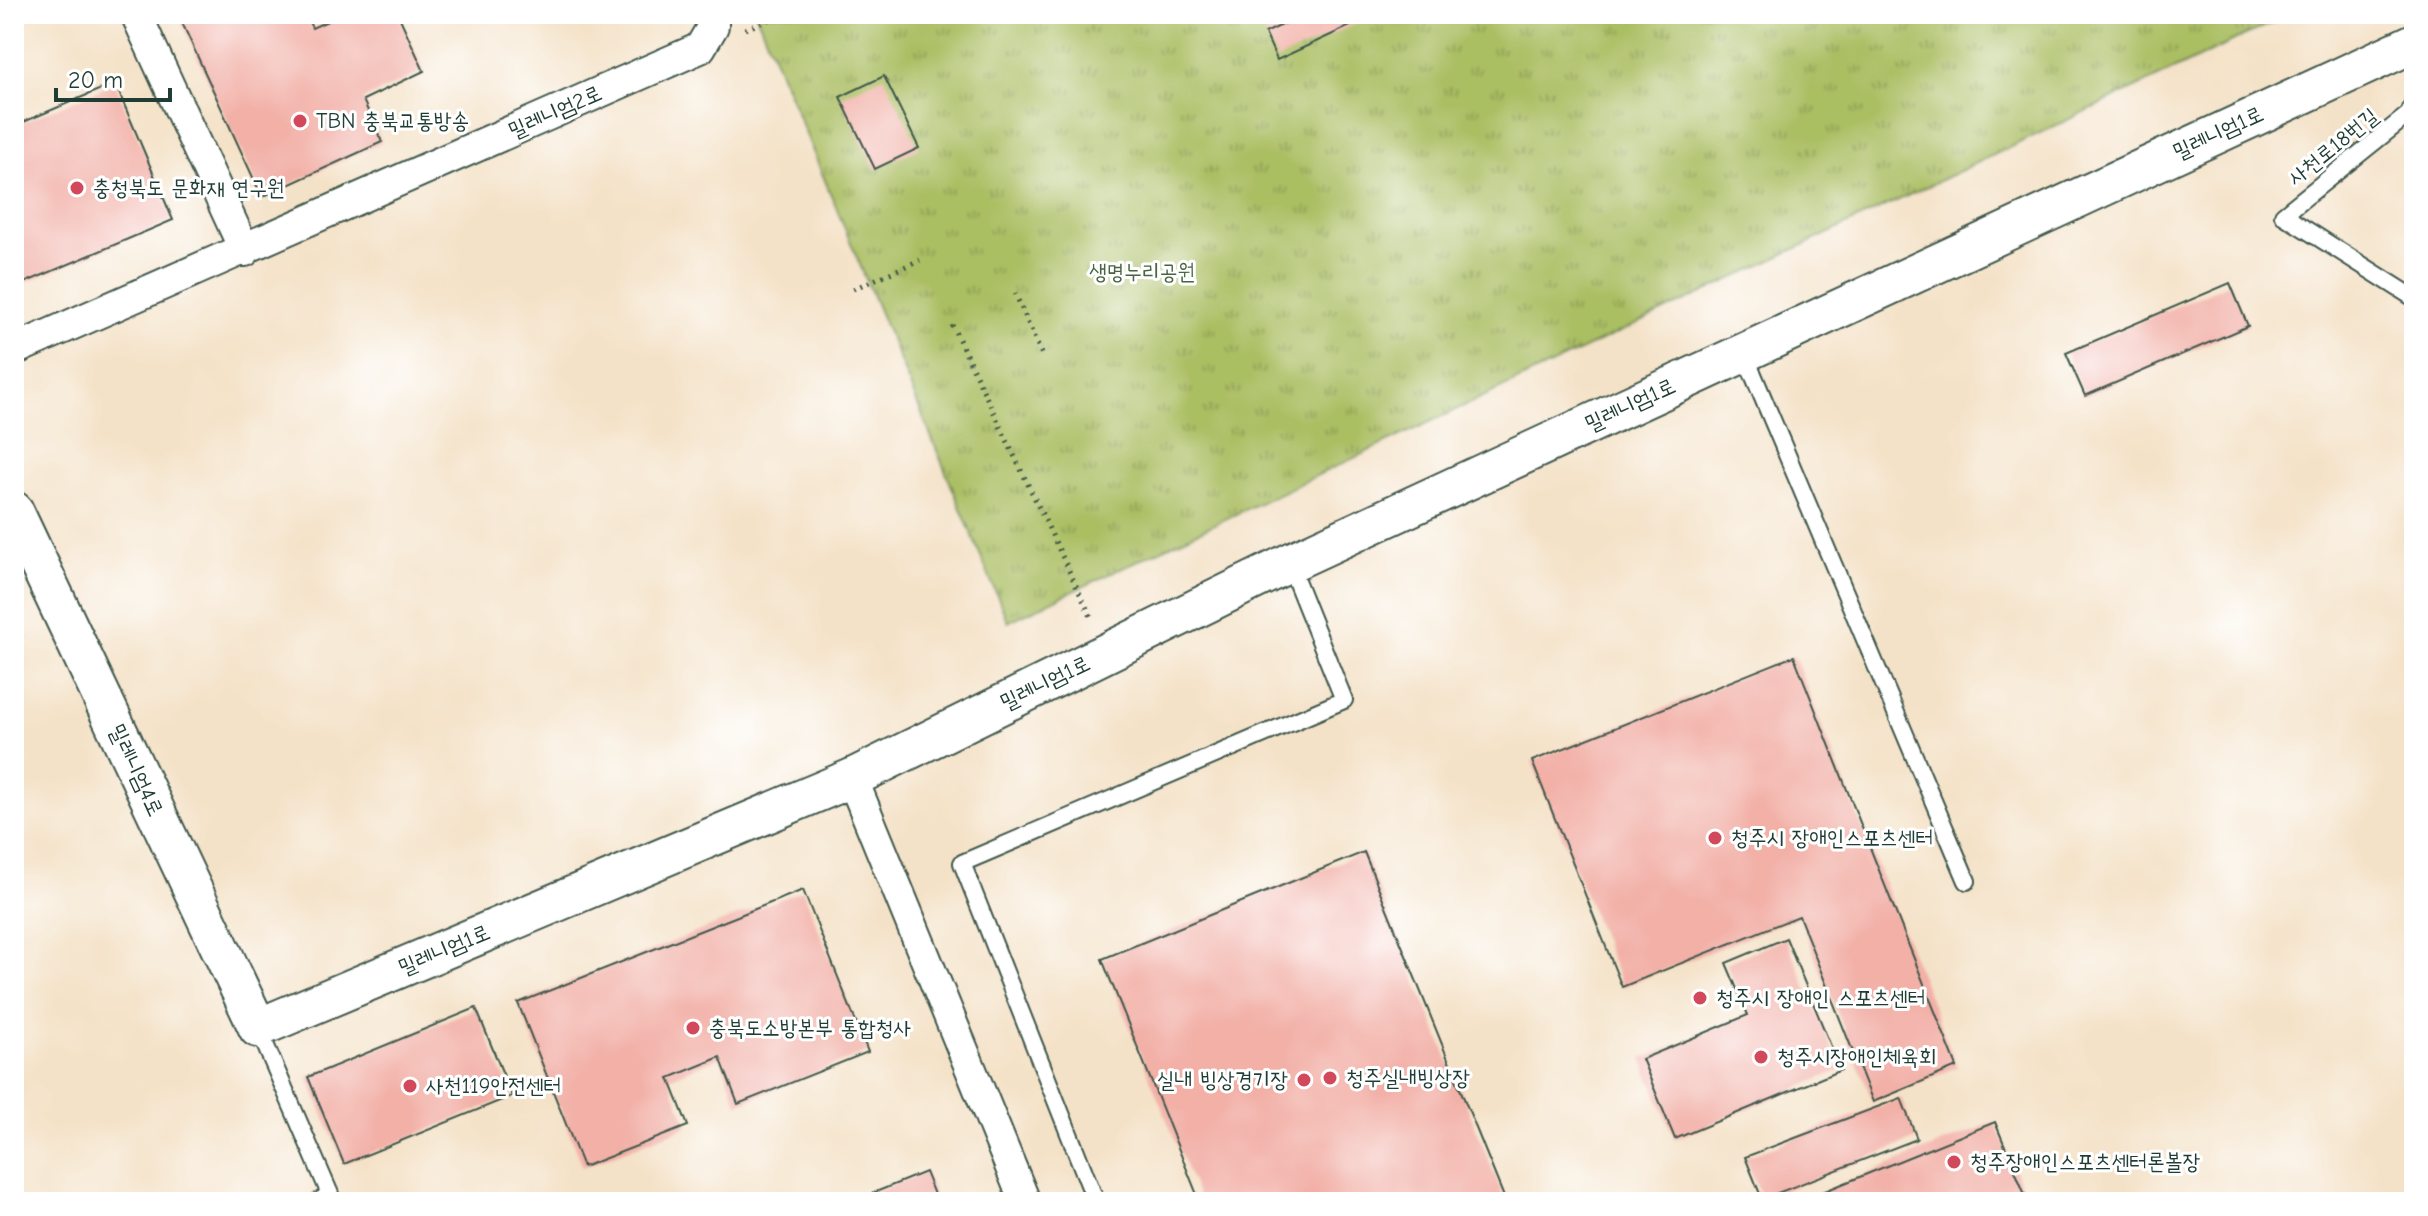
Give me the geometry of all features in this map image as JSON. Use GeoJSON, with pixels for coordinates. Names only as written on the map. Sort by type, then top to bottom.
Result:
{"type":"FeatureCollection","features":[{"type":"Feature","properties":{"kind":"street"},"geometry":{"type":"LineString","coordinates":[[136,14],[245,251]]}},
{"type":"Feature","properties":{"kind":"street","name":"밀레니엄2로"},"geometry":{"type":"LineString","coordinates":[[14,350],[245,251],[700,48],[713,26],[713,14]]}},
{"type":"Feature","properties":{"kind":"street","name":"밀레니엄1로"},"geometry":{"type":"LineString","coordinates":[[258,1028],[852,778],[1289,563],[2414,43]]}},
{"type":"Feature","properties":{"kind":"street","name":"밀레니엄4로"},"geometry":{"type":"LineString","coordinates":[[14,511],[258,1028]]}},
{"type":"Feature","properties":{"kind":"street"},"geometry":{"type":"LineString","coordinates":[[852,778],[1025,1202]]}},
{"type":"Feature","properties":{"kind":"lane","name":"사천로18번길"},"geometry":{"type":"LineString","coordinates":[[2414,102],[2409,114],[2283,215],[2414,298]]}},
{"type":"Feature","properties":{"kind":"lane"},"geometry":{"type":"LineString","coordinates":[[1744,353],[1967,881]]}},
{"type":"Feature","properties":{"kind":"lane"},"geometry":{"type":"LineString","coordinates":[[1096,1202],[962,863],[1344,700],[1289,563]]}},
{"type":"Feature","properties":{"kind":"lane"},"geometry":{"type":"LineString","coordinates":[[258,1028],[330,1194],[318,1202]]}},
{"type":"Feature","properties":{"kind":"path"},"geometry":{"type":"LineString","coordinates":[[853,289],[920,260]]}},
{"type":"Feature","properties":{"kind":"path"},"geometry":{"type":"LineString","coordinates":[[1015,293],[1042,355]]}},
{"type":"Feature","properties":{"kind":"path"},"geometry":{"type":"LineString","coordinates":[[952,325],[1108,652]]}},
{"type":"Feature","properties":{"kind":"green space","name":"생명누리공원"},"geometry":{"type":"Polygon","coordinates":[[[756,14],[2291,14],[1008,622],[756,14]]]}},
{"type":"Feature","properties":{"kind":"building","name":"TBN 충북교통방송"},"geometry":{"type":"Polygon","coordinates":[[[178,14],[305,14],[312,28],[343,14],[398,14],[424,71],[363,100],[382,142],[262,197],[178,14]]]}},
{"type":"Feature","properties":{"kind":"building"},"geometry":{"type":"Polygon","coordinates":[[[1305,14],[1376,14],[1277,60],[1265,33],[1305,14]]]}},
{"type":"Feature","properties":{"kind":"building"},"geometry":{"type":"Polygon","coordinates":[[[884,76],[919,148],[875,169],[840,97],[884,76]]]}},
{"type":"Feature","properties":{"kind":"building"},"geometry":{"type":"Polygon","coordinates":[[[115,83],[173,220],[22,284],[14,265],[14,126],[115,83]]]}},
{"type":"Feature","properties":{"kind":"building"},"geometry":{"type":"Polygon","coordinates":[[[2230,283],[2248,326],[2085,396],[2066,353],[2230,283]]]}},
{"type":"Feature","properties":{"kind":"building","name":"청주시 장애인스포츠센터"},"geometry":{"type":"Polygon","coordinates":[[[1794,656],[1957,1067],[1873,1102],[1799,916],[1622,987],[1532,761],[1794,656]]]}},
{"type":"Feature","properties":{"kind":"building","name":"실내 빙상경기장"},"geometry":{"type":"Polygon","coordinates":[[[1364,852],[1506,1202],[1200,1202],[1102,959],[1364,852]]]}},
{"type":"Feature","properties":{"kind":"building","name":"충북도소방본부 통합청사"},"geometry":{"type":"Polygon","coordinates":[[[803,890],[868,1052],[738,1104],[720,1057],[669,1078],[688,1126],[583,1167],[518,1003],[803,890]]]}},
{"type":"Feature","properties":{"kind":"building"},"geometry":{"type":"Polygon","coordinates":[[[1786,938],[1841,1070],[1675,1139],[1642,1059],[1748,1015],[1726,963],[1786,938]]]}},
{"type":"Feature","properties":{"kind":"building","name":"사천119안전센터"},"geometry":{"type":"Polygon","coordinates":[[[476,1008],[512,1096],[344,1164],[308,1077],[476,1008]]]}},
{"type":"Feature","properties":{"kind":"building"},"geometry":{"type":"Polygon","coordinates":[[[1901,1098],[1917,1139],[1762,1199],[1745,1157],[1901,1098]]]}},
{"type":"Feature","properties":{"kind":"building","name":"청주장애인스포츠센터론볼장"},"geometry":{"type":"Polygon","coordinates":[[[1995,1122],[2028,1202],[1798,1202],[1995,1122]]]}},
{"type":"Feature","properties":{"kind":"building"},"geometry":{"type":"Polygon","coordinates":[[[925,1172],[937,1202],[851,1202],[925,1172]]]}},
{"type":"Feature","properties":{"kind":"place","name":"TBN 충북교통방송"},"geometry":{"type":"Point","coordinates":[300,121]}},
{"type":"Feature","properties":{"kind":"place","name":"충청북도 문화재 연구원"},"geometry":{"type":"Point","coordinates":[77,188]}},
{"type":"Feature","properties":{"kind":"place","name":"청주시 장애인스포츠센터"},"geometry":{"type":"Point","coordinates":[1715,838]}},
{"type":"Feature","properties":{"kind":"place","name":"청주시 장애인 스포츠센터"},"geometry":{"type":"Point","coordinates":[1700,998]}},
{"type":"Feature","properties":{"kind":"place","name":"충북도소방본부 통합청사"},"geometry":{"type":"Point","coordinates":[693,1028]}},
{"type":"Feature","properties":{"kind":"place","name":"청주시장애인체육회"},"geometry":{"type":"Point","coordinates":[1761,1057]}},
{"type":"Feature","properties":{"kind":"place","name":"청주실내빙상장"},"geometry":{"type":"Point","coordinates":[1330,1078]}},
{"type":"Feature","properties":{"kind":"place","name":"실내 빙상경기장"},"geometry":{"type":"Point","coordinates":[1304,1080]}},
{"type":"Feature","properties":{"kind":"place","name":"사천119안전센터"},"geometry":{"type":"Point","coordinates":[410,1086]}},
{"type":"Feature","properties":{"kind":"place","name":"청주장애인스포츠센터론볼장"},"geometry":{"type":"Point","coordinates":[1954,1162]}}]}
